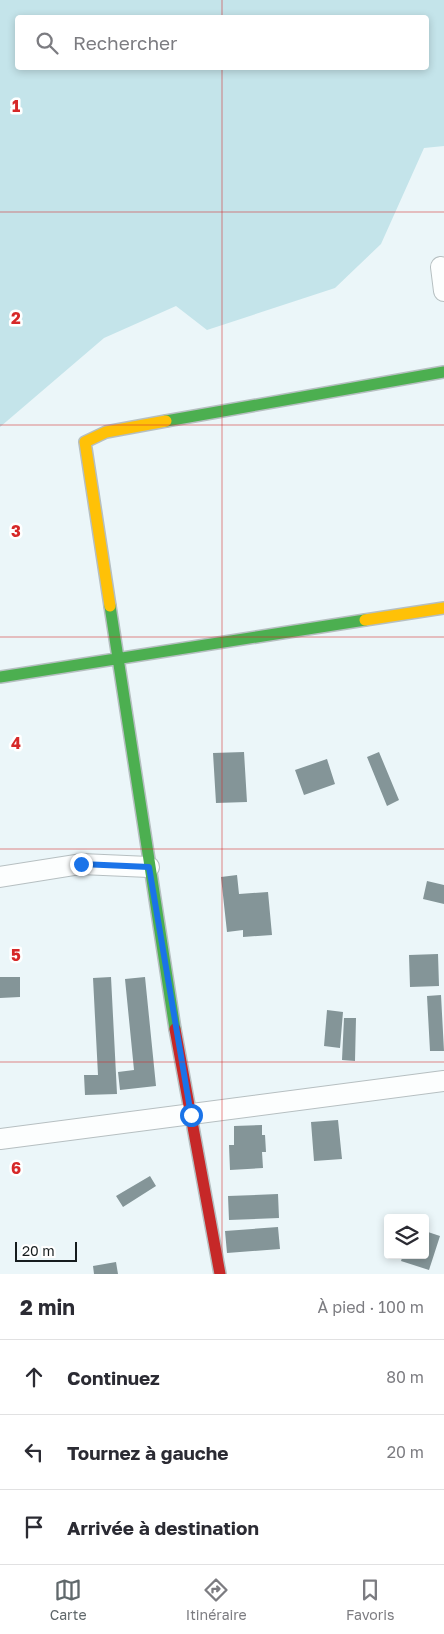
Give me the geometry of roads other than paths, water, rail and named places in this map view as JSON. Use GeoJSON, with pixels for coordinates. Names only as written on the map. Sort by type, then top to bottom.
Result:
{"type":"FeatureCollection","features":[{"type":"Feature","properties":{"kind":"street"},"geometry":{"type":"LineString","coordinates":[[441,267],[444,291]]}},
{"type":"Feature","properties":{"kind":"street"},"geometry":{"type":"LineString","coordinates":[[220,1274],[149,867],[84,447],[88,439],[125,428],[444,372]]}},
{"type":"Feature","properties":{"kind":"street"},"geometry":{"type":"LineString","coordinates":[[0,678],[444,608]]}},
{"type":"Feature","properties":{"kind":"street"},"geometry":{"type":"LineString","coordinates":[[0,877],[81,864],[149,867]]}},
{"type":"Feature","properties":{"kind":"street"},"geometry":{"type":"LineString","coordinates":[[0,1139],[444,1081]]}}]}
